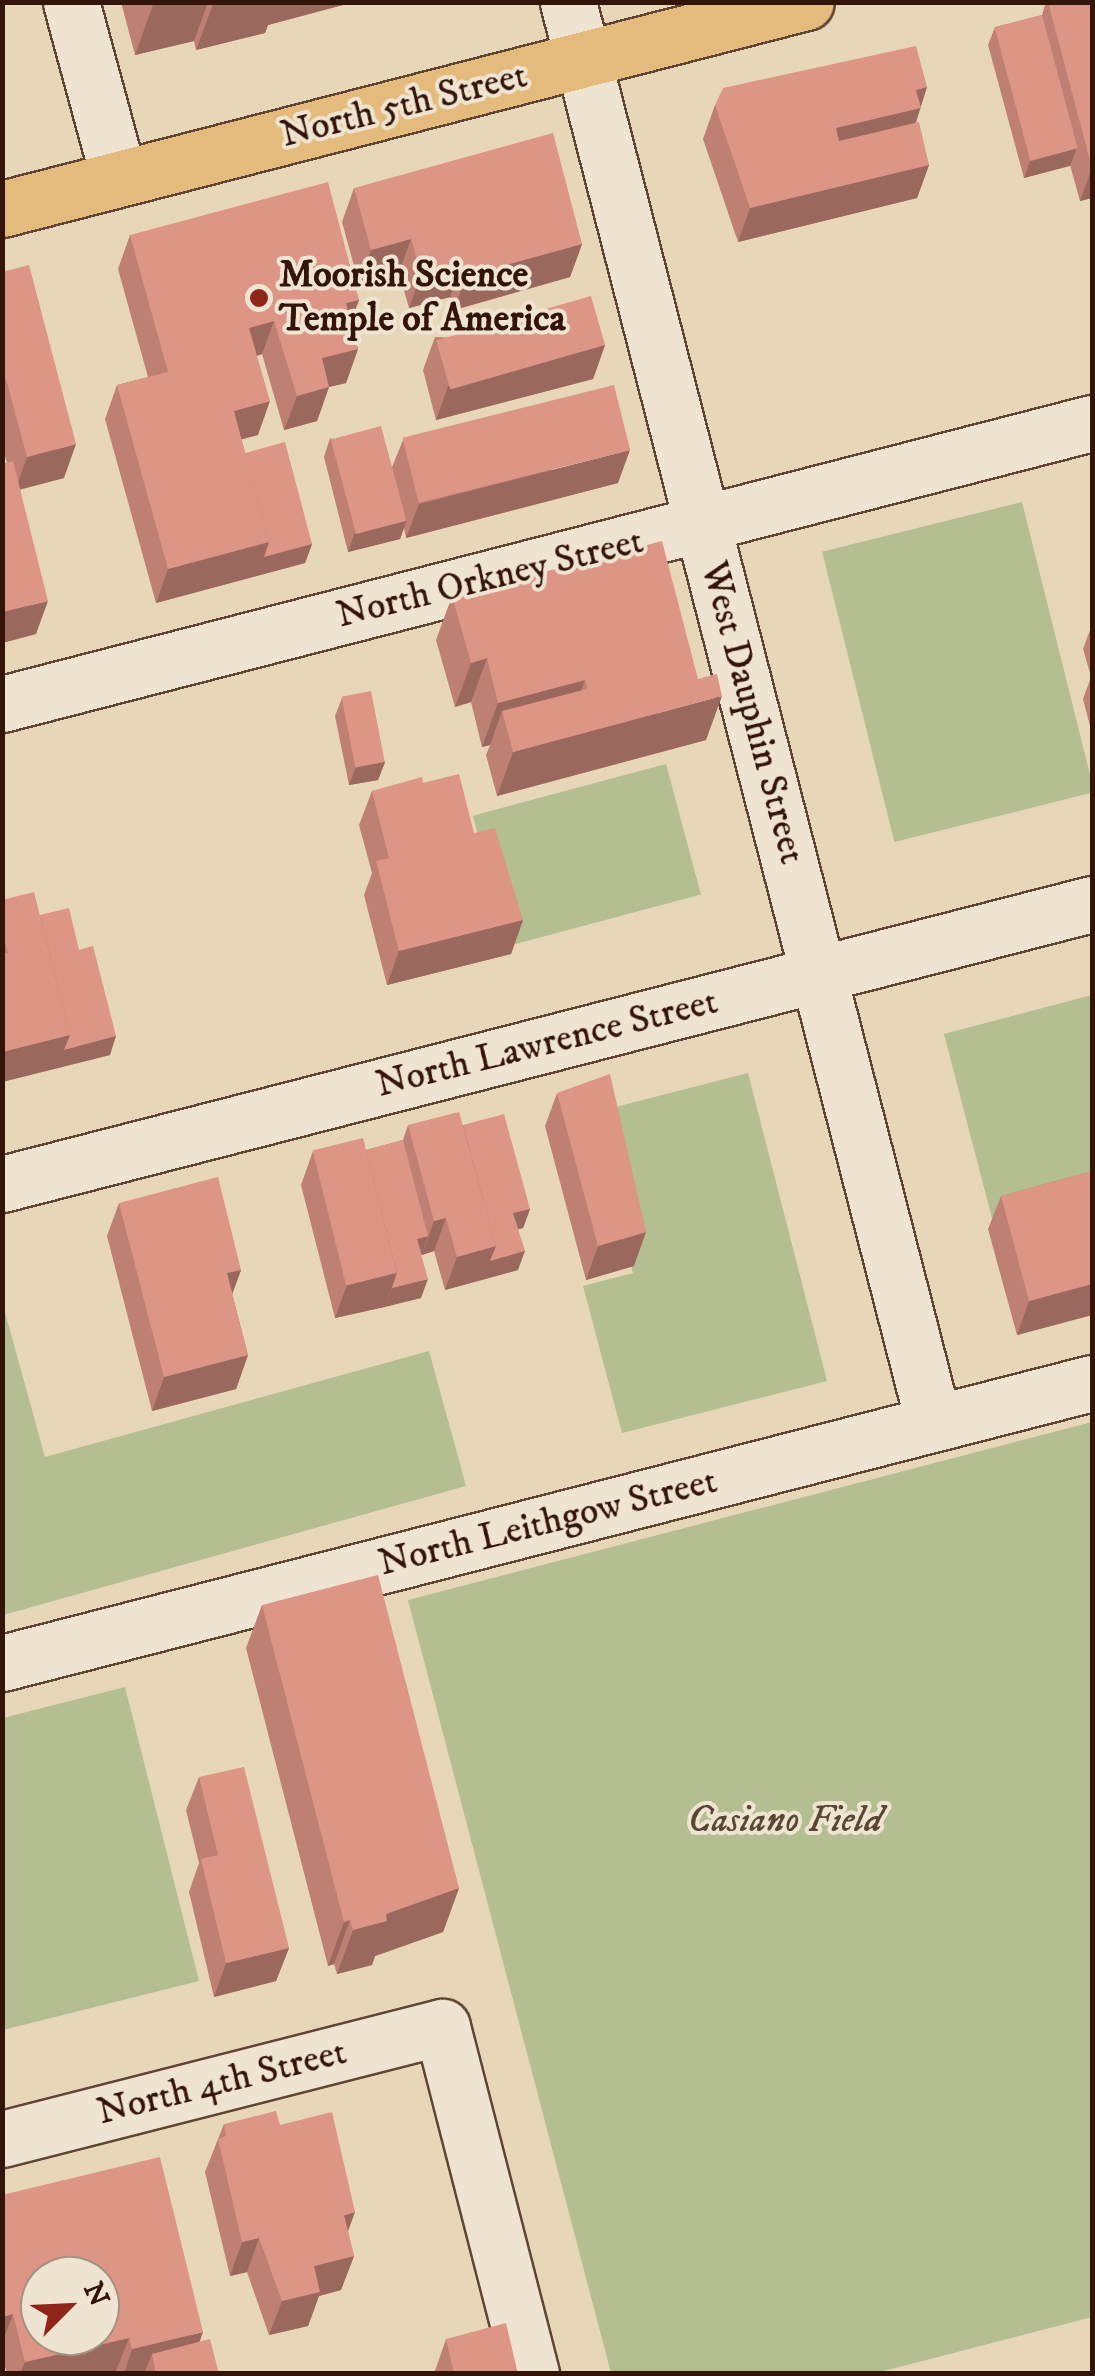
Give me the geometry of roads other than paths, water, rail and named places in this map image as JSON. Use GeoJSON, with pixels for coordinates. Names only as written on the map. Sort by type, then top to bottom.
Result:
{"type":"FeatureCollection","features":[{"type":"Feature","properties":{"kind":"main road","name":"North 5th Street"},"geometry":{"type":"LineString","coordinates":[[2,209],[806,2]]}},
{"type":"Feature","properties":{"kind":"street"},"geometry":{"type":"LineString","coordinates":[[71,2],[119,179]]}},
{"type":"Feature","properties":{"kind":"street","name":"West Dauphin Street"},"geometry":{"type":"LineString","coordinates":[[568,2],[934,1424]]}},
{"type":"Feature","properties":{"kind":"street","name":"North Orkney Street"},"geometry":{"type":"LineString","coordinates":[[2,704],[1092,423]]}},
{"type":"Feature","properties":{"kind":"street","name":"North Lawrence Street"},"geometry":{"type":"LineString","coordinates":[[2,1184],[1092,904]]}},
{"type":"Feature","properties":{"kind":"street","name":"North Leithgow Street"},"geometry":{"type":"LineString","coordinates":[[2,1662],[1092,1383]]}},
{"type":"Feature","properties":{"kind":"street","name":"North 4th Street"},"geometry":{"type":"LineString","coordinates":[[2,2140],[442,2027],[532,2374]]}},
{"type":"Feature","properties":{"kind":"place","name":"Moorish Science Temple of America"},"geometry":{"type":"Point","coordinates":[259,298]}},
{"type":"Feature","properties":{"kind":"park label","name":"Casiano Field"},"geometry":{"type":"Point","coordinates":[785,1821]}}]}
